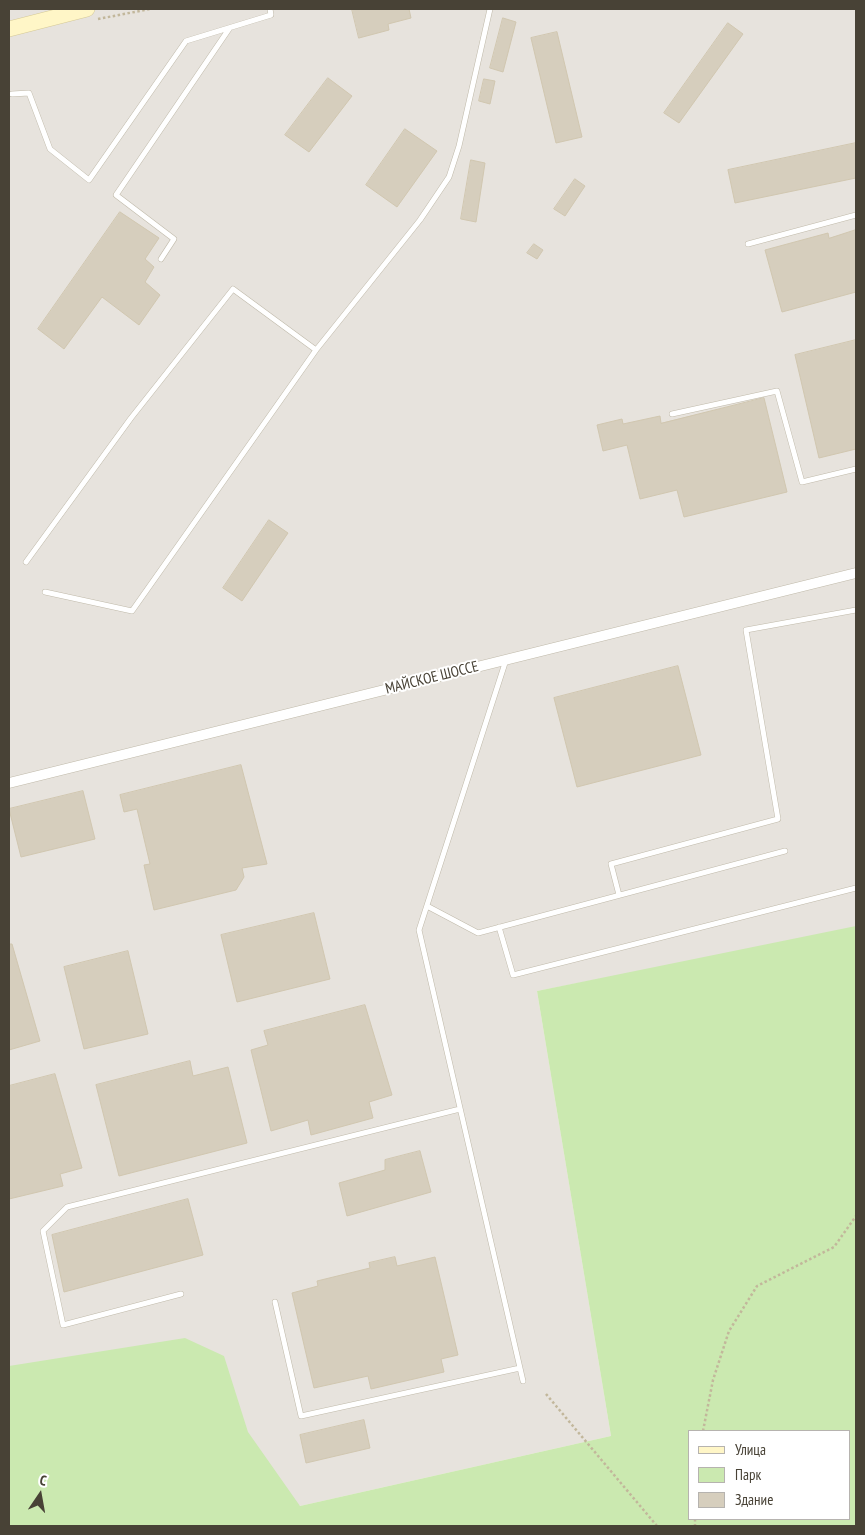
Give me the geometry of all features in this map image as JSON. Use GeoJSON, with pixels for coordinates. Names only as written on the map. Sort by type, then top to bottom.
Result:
{"type":"FeatureCollection","features":[{"type":"Feature","properties":{"kind":"street"},"geometry":{"type":"LineString","coordinates":[[9,29],[78,10]]}},
{"type":"Feature","properties":{"kind":"street","name":"МАЙСКОЕ ШОССЕ"},"geometry":{"type":"LineString","coordinates":[[9,784],[856,573]]}},
{"type":"Feature","properties":{"kind":"lane"},"geometry":{"type":"LineString","coordinates":[[12,94],[29,93],[50,148],[89,180],[186,41],[271,15],[270,9]]}},
{"type":"Feature","properties":{"kind":"lane"},"geometry":{"type":"LineString","coordinates":[[45,592],[132,611],[316,350],[420,220],[449,177],[459,146],[490,9]]}},
{"type":"Feature","properties":{"kind":"lane"},"geometry":{"type":"LineString","coordinates":[[161,259],[174,239],[116,195],[229,28]]}},
{"type":"Feature","properties":{"kind":"lane"},"geometry":{"type":"LineString","coordinates":[[748,244],[856,215]]}},
{"type":"Feature","properties":{"kind":"lane"},"geometry":{"type":"LineString","coordinates":[[26,562],[131,418],[233,289],[316,350]]}},
{"type":"Feature","properties":{"kind":"lane"},"geometry":{"type":"LineString","coordinates":[[672,414],[777,391],[802,482],[856,468]]}},
{"type":"Feature","properties":{"kind":"lane"},"geometry":{"type":"LineString","coordinates":[[619,895],[611,864],[778,819],[746,630],[856,610]]}},
{"type":"Feature","properties":{"kind":"lane"},"geometry":{"type":"LineString","coordinates":[[506,660],[419,930],[523,1381]]}},
{"type":"Feature","properties":{"kind":"lane"},"geometry":{"type":"LineString","coordinates":[[426,906],[478,933],[785,851]]}},
{"type":"Feature","properties":{"kind":"lane"},"geometry":{"type":"LineString","coordinates":[[499,927],[513,975],[856,888]]}},
{"type":"Feature","properties":{"kind":"lane"},"geometry":{"type":"LineString","coordinates":[[181,1294],[63,1325],[43,1231],[67,1206],[460,1110]]}},
{"type":"Feature","properties":{"kind":"lane"},"geometry":{"type":"LineString","coordinates":[[275,1302],[301,1416],[520,1368]]}},
{"type":"Feature","properties":{"kind":"path"},"geometry":{"type":"LineString","coordinates":[[703,1430],[713,1380],[729,1331],[758,1286],[834,1248],[856,1216]]}},
{"type":"Feature","properties":{"kind":"path"},"geometry":{"type":"LineString","coordinates":[[546,1394],[657,1526]]}},
{"type":"Feature","properties":{"kind":"shaded area"},"geometry":{"type":"Polygon","coordinates":[[[9,9],[856,9],[856,929],[537,991],[611,1436],[300,1506],[9,1386],[9,9]]]}},
{"type":"Feature","properties":{"kind":"green space"},"geometry":{"type":"Polygon","coordinates":[[[856,926],[856,1526],[9,1526],[9,1366],[185,1338],[224,1356],[248,1432],[300,1506],[611,1436],[537,991],[856,926]]]}},
{"type":"Feature","properties":{"kind":"building"},"geometry":{"type":"Polygon","coordinates":[[[352,9],[409,9],[411,18],[388,24],[389,30],[359,38],[352,9]]]}},
{"type":"Feature","properties":{"kind":"building"},"geometry":{"type":"Polygon","coordinates":[[[503,18],[516,22],[503,72],[490,68],[503,18]]]}},
{"type":"Feature","properties":{"kind":"building"},"geometry":{"type":"Polygon","coordinates":[[[728,23],[743,34],[679,123],[664,113],[728,23]]]}},
{"type":"Feature","properties":{"kind":"building"},"geometry":{"type":"Polygon","coordinates":[[[557,32],[582,137],[556,143],[531,38],[557,32]]]}},
{"type":"Feature","properties":{"kind":"building"},"geometry":{"type":"Polygon","coordinates":[[[328,78],[352,96],[309,152],[285,135],[328,78]]]}},
{"type":"Feature","properties":{"kind":"building"},"geometry":{"type":"Polygon","coordinates":[[[484,79],[495,81],[490,104],[479,101],[484,79]]]}},
{"type":"Feature","properties":{"kind":"building"},"geometry":{"type":"Polygon","coordinates":[[[405,129],[437,151],[397,207],[366,185],[405,129]]]}},
{"type":"Feature","properties":{"kind":"building"},"geometry":{"type":"Polygon","coordinates":[[[856,143],[856,178],[735,203],[728,170],[856,143]]]}},
{"type":"Feature","properties":{"kind":"building"},"geometry":{"type":"Polygon","coordinates":[[[471,160],[485,163],[476,222],[461,219],[471,160]]]}},
{"type":"Feature","properties":{"kind":"building"},"geometry":{"type":"Polygon","coordinates":[[[575,179],[585,186],[565,216],[554,209],[575,179]]]}},
{"type":"Feature","properties":{"kind":"building"},"geometry":{"type":"Polygon","coordinates":[[[120,212],[159,238],[145,259],[154,267],[145,282],[160,295],[139,325],[102,297],[64,349],[38,329],[120,212]]]}},
{"type":"Feature","properties":{"kind":"building"},"geometry":{"type":"Polygon","coordinates":[[[856,230],[856,292],[782,312],[765,250],[828,233],[829,238],[856,230]]]}},
{"type":"Feature","properties":{"kind":"building"},"geometry":{"type":"Polygon","coordinates":[[[534,244],[543,250],[537,259],[527,253],[534,244]]]}},
{"type":"Feature","properties":{"kind":"building"},"geometry":{"type":"Polygon","coordinates":[[[856,340],[856,449],[819,458],[795,355],[856,340]]]}},
{"type":"Feature","properties":{"kind":"building"},"geometry":{"type":"Polygon","coordinates":[[[764,398],[787,492],[684,517],[677,490],[640,499],[627,445],[603,451],[597,425],[622,419],[623,424],[660,416],[661,423],[764,398]]]}},
{"type":"Feature","properties":{"kind":"building"},"geometry":{"type":"Polygon","coordinates":[[[269,520],[288,533],[242,601],[223,588],[269,520]]]}},
{"type":"Feature","properties":{"kind":"building"},"geometry":{"type":"Polygon","coordinates":[[[678,666],[701,755],[577,787],[554,698],[678,666]]]}},
{"type":"Feature","properties":{"kind":"building"},"geometry":{"type":"Polygon","coordinates":[[[241,765],[267,864],[242,868],[244,877],[236,890],[154,910],[144,865],[150,864],[137,809],[124,812],[120,795],[241,765]]]}},
{"type":"Feature","properties":{"kind":"building"},"geometry":{"type":"Polygon","coordinates":[[[83,791],[95,839],[21,857],[9,809],[83,791]]]}},
{"type":"Feature","properties":{"kind":"building"},"geometry":{"type":"Polygon","coordinates":[[[314,913],[330,979],[237,1002],[221,935],[314,913]]]}},
{"type":"Feature","properties":{"kind":"building"},"geometry":{"type":"Polygon","coordinates":[[[9,944],[12,944],[40,1041],[9,1050],[9,944]]]}},
{"type":"Feature","properties":{"kind":"building"},"geometry":{"type":"Polygon","coordinates":[[[128,951],[148,1034],[84,1049],[64,967],[128,951]]]}},
{"type":"Feature","properties":{"kind":"building"},"geometry":{"type":"Polygon","coordinates":[[[365,1005],[392,1095],[369,1102],[373,1118],[311,1135],[308,1120],[271,1131],[251,1050],[268,1045],[264,1031],[365,1005]]]}},
{"type":"Feature","properties":{"kind":"building"},"geometry":{"type":"Polygon","coordinates":[[[190,1061],[193,1076],[228,1067],[247,1143],[119,1176],[96,1085],[190,1061]]]}},
{"type":"Feature","properties":{"kind":"building"},"geometry":{"type":"Polygon","coordinates":[[[55,1074],[82,1168],[60,1174],[63,1186],[9,1199],[9,1086],[55,1074]]]}},
{"type":"Feature","properties":{"kind":"building"},"geometry":{"type":"Polygon","coordinates":[[[420,1151],[431,1192],[347,1216],[339,1183],[385,1170],[385,1160],[420,1151]]]}},
{"type":"Feature","properties":{"kind":"building"},"geometry":{"type":"Polygon","coordinates":[[[188,1199],[203,1255],[64,1292],[52,1235],[188,1199]]]}},
{"type":"Feature","properties":{"kind":"building"},"geometry":{"type":"Polygon","coordinates":[[[395,1257],[397,1266],[435,1257],[458,1355],[441,1359],[444,1372],[371,1389],[368,1376],[314,1388],[292,1293],[318,1286],[317,1281],[370,1268],[369,1263],[395,1257]]]}},
{"type":"Feature","properties":{"kind":"building"},"geometry":{"type":"Polygon","coordinates":[[[364,1420],[370,1448],[306,1463],[300,1435],[364,1420]]]}}]}
